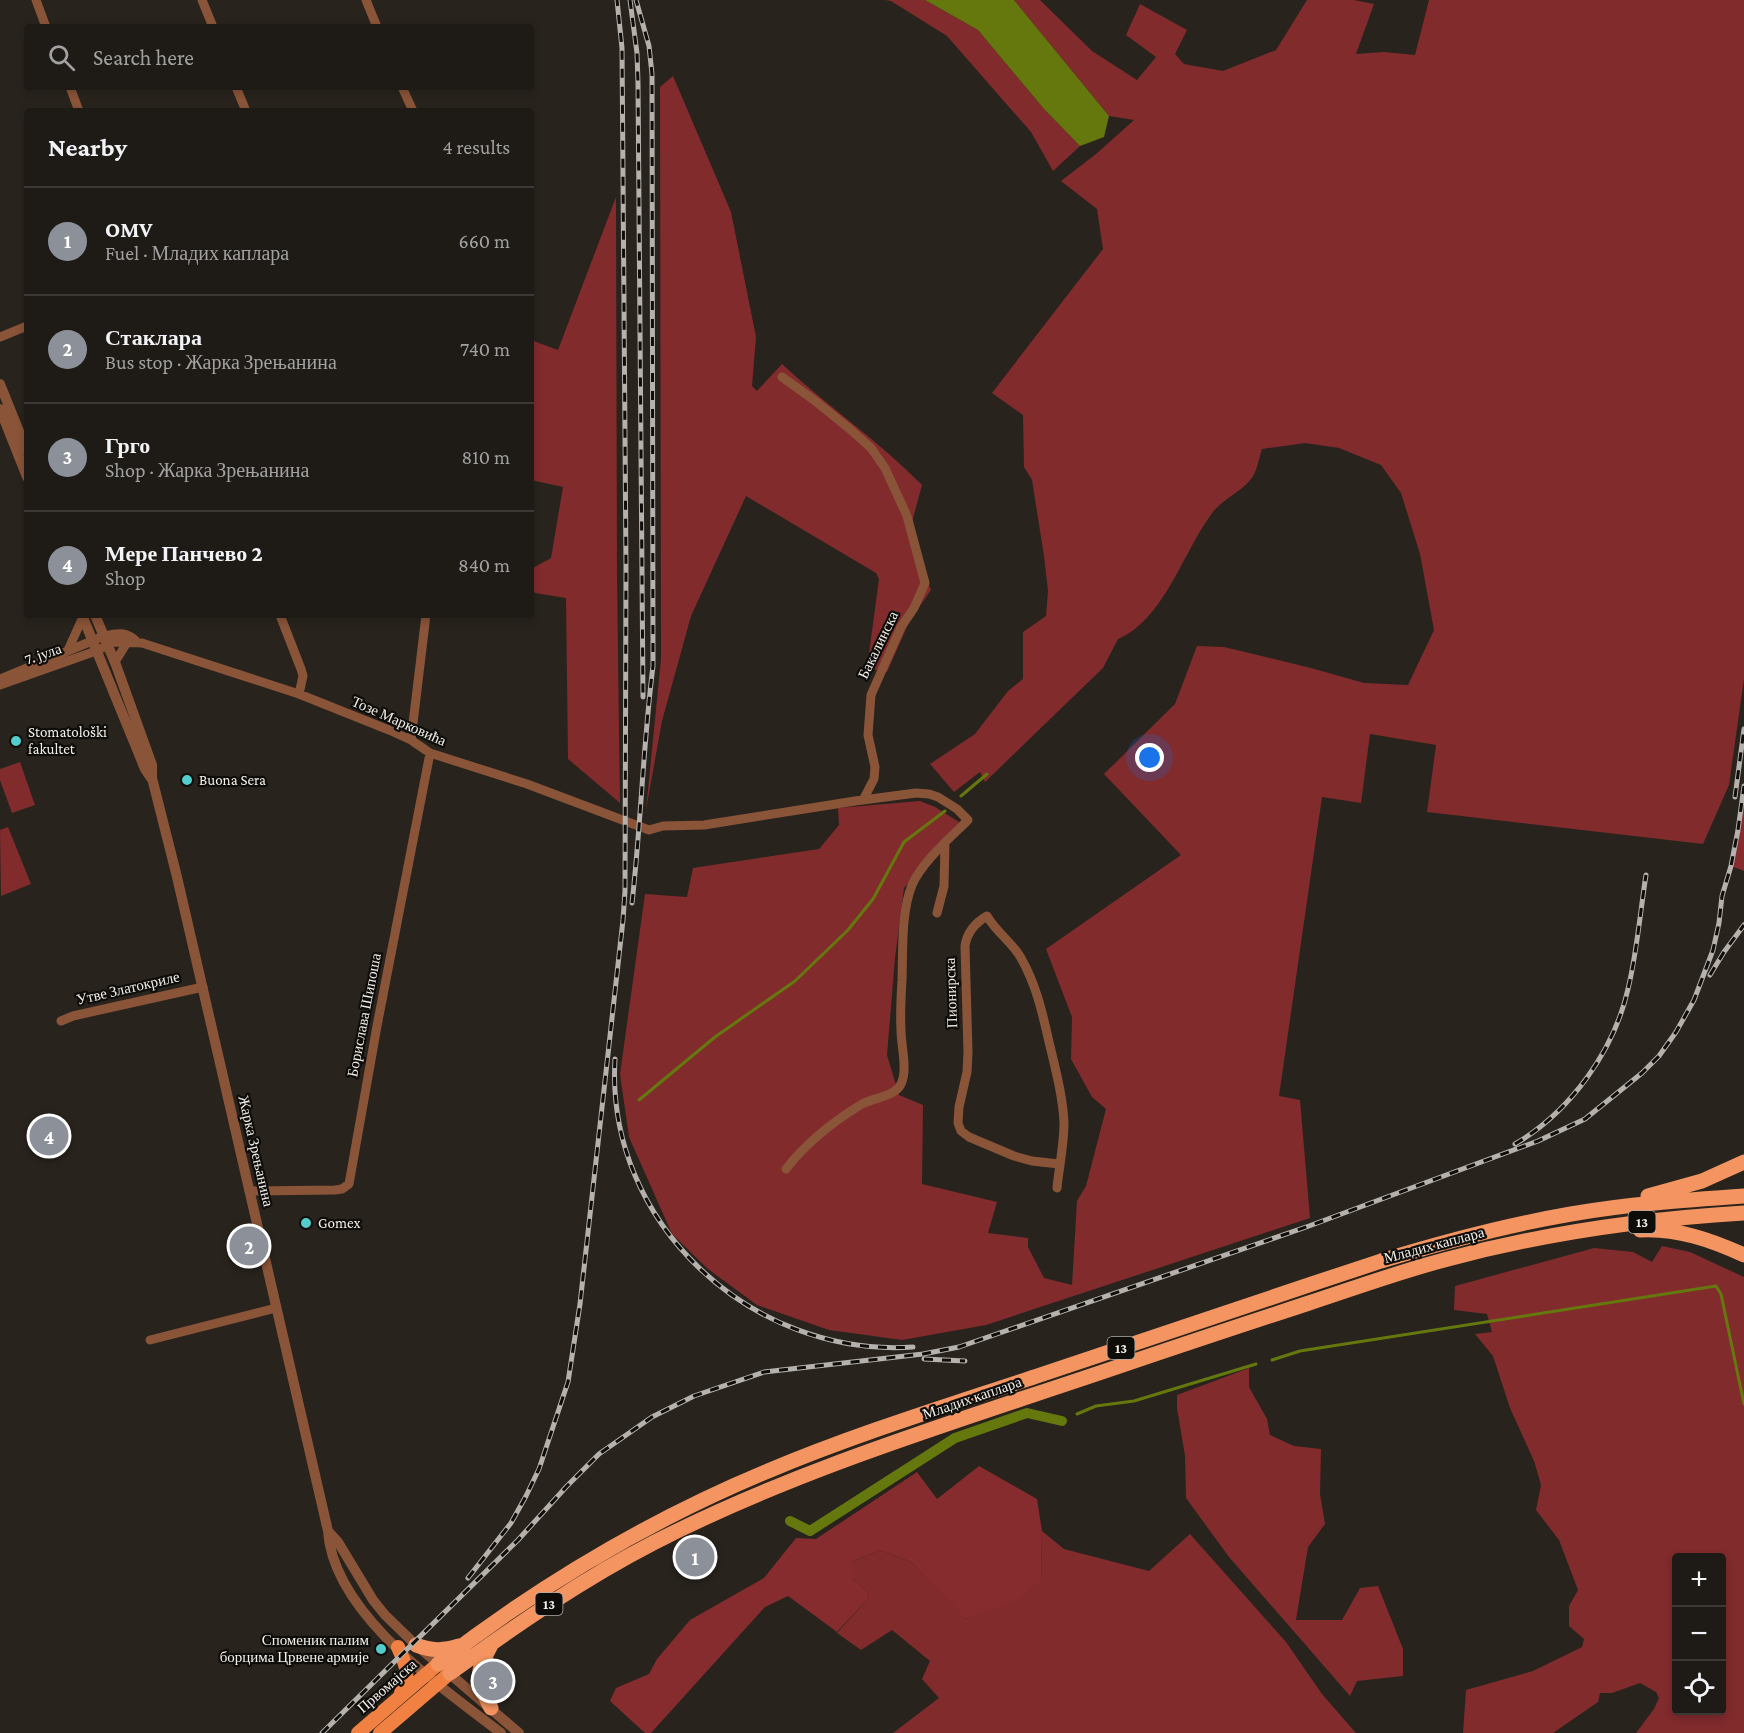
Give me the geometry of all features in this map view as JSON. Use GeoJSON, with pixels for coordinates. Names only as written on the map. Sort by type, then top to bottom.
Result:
{"type":"FeatureCollection","features":[{"type":"Feature","properties":{"kind":"highway"},"geometry":{"type":"LineString","coordinates":[[1572,1214],[1684,1187],[1744,1162]]}},
{"type":"Feature","properties":{"kind":"highway","name":"13"},"geometry":{"type":"LineString","coordinates":[[1572,1214],[1649,1204],[1744,1196]]}},
{"type":"Feature","properties":{"kind":"highway","name":"13"},"geometry":{"type":"LineString","coordinates":[[1542,1238],[1612,1225],[1744,1213]]}},
{"type":"Feature","properties":{"kind":"highway","name":"Младих каплара"},"geometry":{"type":"LineString","coordinates":[[465,1644],[524,1603],[642,1530],[768,1471],[879,1429],[1381,1261],[1468,1236],[1572,1214]]}},
{"type":"Feature","properties":{"kind":"highway"},"geometry":{"type":"LineString","coordinates":[[1542,1238],[1651,1230],[1670,1231],[1710,1241],[1744,1255]]}},
{"type":"Feature","properties":{"kind":"highway","name":"Младих каплара"},"geometry":{"type":"LineString","coordinates":[[444,1669],[492,1643],[553,1602],[651,1544],[797,1478],[1165,1350],[1386,1277],[1447,1259],[1542,1238]]}},
{"type":"Feature","properties":{"kind":"highway"},"geometry":{"type":"LineString","coordinates":[[490,1708],[479,1686],[478,1674],[492,1643]]}},
{"type":"Feature","properties":{"kind":"highway"},"geometry":{"type":"LineString","coordinates":[[416,1645],[430,1650],[439,1650],[465,1644]]}},
{"type":"Feature","properties":{"kind":"highway","name":"13"},"geometry":{"type":"LineString","coordinates":[[444,1669],[465,1644]]}},
{"type":"Feature","properties":{"kind":"main road"},"geometry":{"type":"LineString","coordinates":[[398,1647],[407,1665],[408,1673],[399,1697]]}},
{"type":"Feature","properties":{"kind":"main road","name":"Првомајска"},"geometry":{"type":"LineString","coordinates":[[358,1733],[425,1674],[444,1669]]}},
{"type":"Feature","properties":{"kind":"main road","name":"Првомајска"},"geometry":{"type":"LineString","coordinates":[[380,1733],[436,1684],[444,1669]]}},
{"type":"Feature","properties":{"kind":"street"},"geometry":{"type":"LineString","coordinates":[[36,0],[45,24]]}},
{"type":"Feature","properties":{"kind":"street"},"geometry":{"type":"LineString","coordinates":[[202,0],[212,24]]}},
{"type":"Feature","properties":{"kind":"street"},"geometry":{"type":"LineString","coordinates":[[366,0],[376,24]]}},
{"type":"Feature","properties":{"kind":"street"},"geometry":{"type":"LineString","coordinates":[[71,90],[78,108]]}},
{"type":"Feature","properties":{"kind":"street"},"geometry":{"type":"LineString","coordinates":[[237,90],[245,108]]}},
{"type":"Feature","properties":{"kind":"street"},"geometry":{"type":"LineString","coordinates":[[403,90],[411,108]]}},
{"type":"Feature","properties":{"kind":"street"},"geometry":{"type":"LineString","coordinates":[[0,337],[24,327]]}},
{"type":"Feature","properties":{"kind":"street","name":"Бакалинска"},"geometry":{"type":"LineString","coordinates":[[782,377],[851,430],[871,448],[885,468],[907,516],[925,583],[914,608],[901,627],[871,695],[868,735],[875,767],[874,779],[863,800]]}},
{"type":"Feature","properties":{"kind":"street"},"geometry":{"type":"LineString","coordinates":[[0,384],[24,444]]}},
{"type":"Feature","properties":{"kind":"street"},"geometry":{"type":"LineString","coordinates":[[0,409],[24,469]]}},
{"type":"Feature","properties":{"kind":"street"},"geometry":{"type":"LineString","coordinates":[[68,650],[81,618]]}},
{"type":"Feature","properties":{"kind":"street","name":"Жарка Зрењанина"},"geometry":{"type":"LineString","coordinates":[[83,618],[145,769],[152,778]]}},
{"type":"Feature","properties":{"kind":"street","name":"Жарка Зрењанина"},"geometry":{"type":"LineString","coordinates":[[96,618],[115,662],[152,765],[152,778],[203,987],[328,1531],[329,1547],[348,1591],[371,1620],[436,1684],[501,1733]]}},
{"type":"Feature","properties":{"kind":"street"},"geometry":{"type":"LineString","coordinates":[[281,618],[303,676],[299,694]]}},
{"type":"Feature","properties":{"kind":"street"},"geometry":{"type":"LineString","coordinates":[[411,740],[426,618]]}},
{"type":"Feature","properties":{"kind":"street","name":"Тозе Марковића"},"geometry":{"type":"LineString","coordinates":[[94,645],[116,633],[131,636],[133,642],[299,694],[411,740],[430,753],[526,784],[649,830],[663,826],[704,825],[863,800]]}},
{"type":"Feature","properties":{"kind":"street"},"geometry":{"type":"LineString","coordinates":[[115,662],[133,642]]}},
{"type":"Feature","properties":{"kind":"street","name":"7. јула"},"geometry":{"type":"LineString","coordinates":[[0,679],[68,650],[94,645]]}},
{"type":"Feature","properties":{"kind":"street","name":"7. јула"},"geometry":{"type":"LineString","coordinates":[[0,685],[94,645]]}},
{"type":"Feature","properties":{"kind":"street","name":"Борислава Шипоша"},"geometry":{"type":"LineString","coordinates":[[249,1191],[335,1190],[342,1189],[349,1184],[430,753]]}},
{"type":"Feature","properties":{"kind":"street"},"geometry":{"type":"LineString","coordinates":[[786,1169],[805,1146],[862,1104],[901,1087],[903,1078],[900,1028],[907,903],[918,874],[945,842],[968,820],[957,809],[929,794],[916,793],[863,800]]}},
{"type":"Feature","properties":{"kind":"street"},"geometry":{"type":"LineString","coordinates":[[937,913],[944,886],[945,842]]}},
{"type":"Feature","properties":{"kind":"street","name":"Пионирска"},"geometry":{"type":"LineString","coordinates":[[1057,1188],[1064,1123],[1058,1077],[1040,1002],[1020,955],[1012,944],[993,927],[987,916],[979,920],[972,928],[965,946],[968,1052],[958,1123],[961,1131],[969,1137],[1014,1156],[1059,1164]]}},
{"type":"Feature","properties":{"kind":"street","name":"Утве Златокриле"},"geometry":{"type":"LineString","coordinates":[[61,1021],[73,1016],[203,987]]}},
{"type":"Feature","properties":{"kind":"street"},"geometry":{"type":"LineString","coordinates":[[150,1340],[276,1308]]}},
{"type":"Feature","properties":{"kind":"street","name":"Жарка Зрењанина"},"geometry":{"type":"LineString","coordinates":[[328,1531],[338,1542],[373,1600],[385,1615],[416,1645],[519,1733]]}},
{"type":"Feature","properties":{"kind":"shaded area"},"geometry":{"type":"Polygon","coordinates":[[[885,0],[925,0],[978,30],[1044,109],[1080,146],[1053,171],[1031,132],[947,36],[891,1],[885,0]]]}},
{"type":"Feature","properties":{"kind":"shaded area"},"geometry":{"type":"Polygon","coordinates":[[[925,0],[1014,0],[1109,116],[1104,137],[1080,146],[1044,109],[978,30],[925,0]]]}},
{"type":"Feature","properties":{"kind":"shaded area"},"geometry":{"type":"Polygon","coordinates":[[[1014,0],[1040,0],[1092,51],[1137,80],[1156,57],[1126,35],[1140,4],[1187,30],[1175,54],[1184,64],[1223,71],[1276,50],[1307,0],[1354,0],[1374,4],[1356,54],[1384,52],[1415,55],[1429,0],[1744,0],[1744,679],[1729,785],[1703,844],[1427,812],[1436,745],[1370,734],[1361,803],[1322,797],[1279,1096],[1300,1100],[1310,1218],[986,1325],[902,1340],[829,1330],[757,1305],[708,1269],[672,1234],[629,1137],[620,1074],[645,894],[687,897],[693,868],[819,849],[839,825],[838,808],[920,801],[935,807],[959,822],[904,888],[895,958],[887,1055],[899,1095],[923,1105],[922,1184],[997,1202],[988,1233],[1028,1238],[1028,1247],[1044,1278],[1072,1285],[1077,1201],[1086,1186],[1106,1109],[1092,1097],[1071,1059],[1072,1017],[1046,949],[1181,855],[1104,774],[1175,704],[1197,646],[1224,647],[1364,683],[1408,685],[1434,630],[1420,554],[1401,493],[1381,465],[1339,448],[1305,443],[1262,449],[1253,476],[1247,484],[1213,512],[1172,583],[1148,616],[1118,639],[1103,668],[985,782],[980,772],[954,792],[930,764],[975,734],[1008,691],[1023,679],[1023,632],[1046,616],[1048,591],[1044,556],[1032,480],[1024,467],[1023,415],[992,393],[1103,249],[1097,209],[1061,181],[1134,120],[1109,116],[1014,0]]]}},
{"type":"Feature","properties":{"kind":"shaded area"},"geometry":{"type":"Polygon","coordinates":[[[673,76],[731,212],[756,337],[752,386],[757,391],[782,364],[888,453],[922,485],[911,526],[921,565],[931,590],[910,620],[887,672],[867,668],[879,579],[876,573],[746,496],[691,616],[662,721],[646,810],[661,659],[660,87],[673,76]]]}},
{"type":"Feature","properties":{"kind":"shaded area"},"geometry":{"type":"Polygon","coordinates":[[[616,197],[620,803],[568,759],[566,598],[535,593],[534,591],[534,567],[551,558],[563,487],[534,481],[534,341],[558,350],[616,197]]]}},
{"type":"Feature","properties":{"kind":"shaded area"},"geometry":{"type":"Polygon","coordinates":[[[20,762],[35,805],[12,813],[0,780],[0,769],[20,762]]]}},
{"type":"Feature","properties":{"kind":"shaded area"},"geometry":{"type":"Polygon","coordinates":[[[1744,789],[1744,871],[1731,866],[1744,789]]]}},
{"type":"Feature","properties":{"kind":"shaded area"},"geometry":{"type":"Polygon","coordinates":[[[8,827],[31,884],[1,896],[0,830],[8,827]]]}},
{"type":"Feature","properties":{"kind":"shaded area"},"geometry":{"type":"Polygon","coordinates":[[[1662,1246],[1690,1252],[1744,1277],[1744,1733],[1636,1733],[1654,1709],[1659,1698],[1656,1692],[1640,1683],[1612,1693],[1600,1693],[1598,1702],[1553,1733],[1463,1733],[1466,1690],[1533,1671],[1582,1647],[1584,1639],[1569,1626],[1569,1606],[1578,1590],[1559,1540],[1536,1510],[1541,1485],[1534,1461],[1510,1408],[1493,1356],[1475,1334],[1492,1332],[1487,1314],[1454,1310],[1455,1286],[1594,1248],[1633,1252],[1652,1262],[1662,1246]]]}},
{"type":"Feature","properties":{"kind":"shaded area"},"geometry":{"type":"Polygon","coordinates":[[[1249,1368],[1249,1387],[1267,1419],[1270,1435],[1294,1446],[1321,1449],[1320,1494],[1325,1524],[1308,1547],[1296,1620],[1342,1620],[1360,1588],[1378,1586],[1403,1649],[1403,1676],[1357,1681],[1350,1696],[1229,1557],[1186,1498],[1185,1456],[1177,1395],[1249,1368]]]}},
{"type":"Feature","properties":{"kind":"shaded area"},"geometry":{"type":"Polygon","coordinates":[[[979,1466],[1037,1499],[1042,1531],[1041,1580],[1017,1601],[966,1619],[911,1562],[880,1550],[852,1562],[852,1578],[868,1592],[867,1600],[837,1632],[788,1596],[765,1607],[651,1733],[645,1733],[610,1701],[616,1688],[649,1674],[657,1659],[690,1620],[764,1578],[796,1538],[816,1539],[917,1472],[937,1499],[979,1466]]]}},
{"type":"Feature","properties":{"kind":"shaded area"},"geometry":{"type":"Polygon","coordinates":[[[1042,1531],[1064,1549],[1149,1571],[1190,1534],[1286,1642],[1322,1694],[1356,1733],[893,1733],[939,1698],[922,1679],[930,1661],[892,1630],[861,1650],[837,1633],[867,1600],[868,1592],[852,1578],[852,1562],[880,1550],[911,1562],[967,1619],[1041,1580],[1042,1531]]]}},
{"type":"Feature","properties":{"kind":"waterway"},"geometry":{"type":"LineString","coordinates":[[961,796],[987,774]]}},
{"type":"Feature","properties":{"kind":"waterway"},"geometry":{"type":"LineString","coordinates":[[639,1100],[715,1037],[795,981],[848,930],[873,899],[904,842],[945,811]]}},
{"type":"Feature","properties":{"kind":"waterway"},"geometry":{"type":"LineString","coordinates":[[1272,1360],[1300,1351],[1716,1286],[1721,1294],[1744,1404]]}},
{"type":"Feature","properties":{"kind":"waterway"},"geometry":{"type":"LineString","coordinates":[[1077,1414],[1096,1406],[1134,1401],[1256,1364]]}},
{"type":"Feature","properties":{"kind":"waterway"},"geometry":{"type":"LineString","coordinates":[[790,1521],[810,1531],[955,1438],[1027,1413],[1062,1421]]}},
{"type":"Feature","properties":{"kind":"railway"},"geometry":{"type":"LineString","coordinates":[[468,1578],[511,1523],[526,1496],[539,1469],[568,1382],[580,1304],[623,920],[626,566],[622,48],[617,0]]}},
{"type":"Feature","properties":{"kind":"railway"},"geometry":{"type":"LineString","coordinates":[[630,0],[637,53],[638,83],[643,697]]}},
{"type":"Feature","properties":{"kind":"railway"},"geometry":{"type":"LineString","coordinates":[[632,903],[653,666],[652,74],[649,46],[636,0]]}},
{"type":"Feature","properties":{"kind":"railway"},"geometry":{"type":"LineString","coordinates":[[1735,797],[1744,729]]}},
{"type":"Feature","properties":{"kind":"railway"},"geometry":{"type":"LineString","coordinates":[[322,1733],[518,1540],[599,1454],[652,1417],[694,1396],[764,1372],[923,1354],[959,1347],[1309,1226],[1538,1141],[1585,1119],[1642,1073],[1659,1056],[1694,1000],[1713,950],[1722,896],[1738,830],[1744,786]]}},
{"type":"Feature","properties":{"kind":"railway"},"geometry":{"type":"LineString","coordinates":[[1515,1144],[1535,1131],[1571,1097],[1601,1057],[1612,1035],[1631,975],[1646,875]]}},
{"type":"Feature","properties":{"kind":"railway"},"geometry":{"type":"LineString","coordinates":[[1710,975],[1744,925]]}},
{"type":"Feature","properties":{"kind":"railway"},"geometry":{"type":"LineString","coordinates":[[615,1059],[618,1119],[635,1175],[662,1225],[700,1269],[745,1304],[797,1330],[854,1345],[913,1347]]}},
{"type":"Feature","properties":{"kind":"railway"},"geometry":{"type":"LineString","coordinates":[[924,1359],[965,1361]]}},
{"type":"Feature","properties":{"kind":"place","name":"Stomatološki fakultet"},"geometry":{"type":"Point","coordinates":[16,741]}},
{"type":"Feature","properties":{"kind":"place","name":"Buona Sera"},"geometry":{"type":"Point","coordinates":[187,780]}},
{"type":"Feature","properties":{"kind":"place","name":"Мере Панчево 2"},"geometry":{"type":"Point","coordinates":[49,1136]}},
{"type":"Feature","properties":{"kind":"place","name":"Gomex"},"geometry":{"type":"Point","coordinates":[306,1223]}},
{"type":"Feature","properties":{"kind":"place","name":"Стаклара"},"geometry":{"type":"Point","coordinates":[249,1246]}},
{"type":"Feature","properties":{"kind":"place","name":"OMV"},"geometry":{"type":"Point","coordinates":[695,1557]}},
{"type":"Feature","properties":{"kind":"place","name":"Споменик палим борцима Црвене армије"},"geometry":{"type":"Point","coordinates":[381,1649]}},
{"type":"Feature","properties":{"kind":"place","name":"Грго"},"geometry":{"type":"Point","coordinates":[493,1681]}}]}
